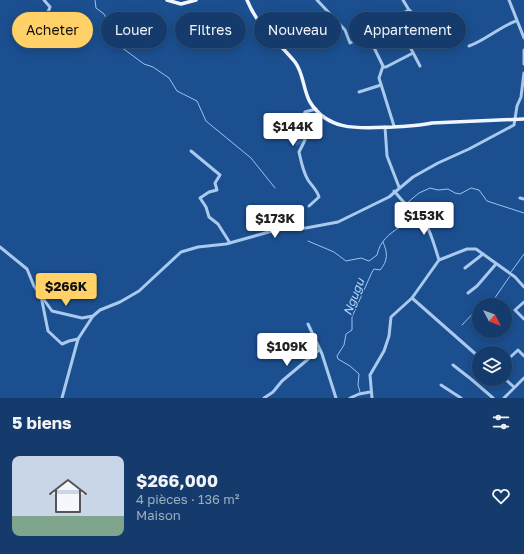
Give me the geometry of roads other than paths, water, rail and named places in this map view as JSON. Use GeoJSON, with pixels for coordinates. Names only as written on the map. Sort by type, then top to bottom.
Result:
{"type":"FeatureCollection","features":[{"type":"Feature","properties":{"kind":"main road"},"geometry":{"type":"LineString","coordinates":[[167,0],[181,4],[196,0]]}},
{"type":"Feature","properties":{"kind":"main road"},"geometry":{"type":"LineString","coordinates":[[247,0],[261,25],[300,70],[307,96],[316,110],[332,122],[346,127],[385,127],[420,126],[432,122],[524,119]]}},
{"type":"Feature","properties":{"kind":"street"},"geometry":{"type":"LineString","coordinates":[[44,0],[50,8],[48,12]]}},
{"type":"Feature","properties":{"kind":"street"},"geometry":{"type":"LineString","coordinates":[[317,0],[345,30],[349,40]]}},
{"type":"Feature","properties":{"kind":"street"},"geometry":{"type":"LineString","coordinates":[[404,0],[411,12]]}},
{"type":"Feature","properties":{"kind":"street"},"geometry":{"type":"LineString","coordinates":[[509,0],[524,38]]}},
{"type":"Feature","properties":{"kind":"street"},"geometry":{"type":"LineString","coordinates":[[405,12],[409,10]]}},
{"type":"Feature","properties":{"kind":"street"},"geometry":{"type":"LineString","coordinates":[[469,46],[478,43],[505,24],[516,21]]}},
{"type":"Feature","properties":{"kind":"street"},"geometry":{"type":"LineString","coordinates":[[374,48],[383,67],[379,78],[394,126]]}},
{"type":"Feature","properties":{"kind":"street"},"geometry":{"type":"LineString","coordinates":[[410,48],[420,66]]}},
{"type":"Feature","properties":{"kind":"street"},"geometry":{"type":"LineString","coordinates":[[524,50],[524,64]]}},
{"type":"Feature","properties":{"kind":"street"},"geometry":{"type":"LineString","coordinates":[[383,67],[386,67],[413,53]]}},
{"type":"Feature","properties":{"kind":"street"},"geometry":{"type":"LineString","coordinates":[[62,398],[78,339],[93,316],[100,310],[120,302],[143,287],[184,250],[230,243],[283,228],[306,228],[338,222],[389,196],[399,187],[438,163],[469,149],[515,124],[514,120],[517,106],[521,97],[524,73]]}},
{"type":"Feature","properties":{"kind":"street"},"geometry":{"type":"LineString","coordinates":[[359,92],[381,84]]}},
{"type":"Feature","properties":{"kind":"street"},"geometry":{"type":"LineString","coordinates":[[309,206],[319,197],[318,193],[307,179],[301,164],[299,152],[305,140],[299,124],[305,112],[316,110]]}},
{"type":"Feature","properties":{"kind":"street"},"geometry":{"type":"LineString","coordinates":[[385,127],[387,156],[399,187]]}},
{"type":"Feature","properties":{"kind":"street"},"geometry":{"type":"LineString","coordinates":[[191,151],[220,175],[215,183],[217,190],[209,192],[200,198],[206,207],[209,217],[218,224],[230,243]]}},
{"type":"Feature","properties":{"kind":"street"},"geometry":{"type":"LineString","coordinates":[[394,191],[404,202],[412,207],[429,229],[439,260]]}},
{"type":"Feature","properties":{"kind":"street"},"geometry":{"type":"LineString","coordinates":[[0,247],[27,269],[34,286],[52,311],[82,318],[93,316]]}},
{"type":"Feature","properties":{"kind":"street"},"geometry":{"type":"LineString","coordinates":[[372,398],[370,392],[370,375],[384,351],[389,336],[391,317],[412,298],[439,260],[472,248],[515,277],[524,287]]}},
{"type":"Feature","properties":{"kind":"street"},"geometry":{"type":"LineString","coordinates":[[465,268],[483,254]]}},
{"type":"Feature","properties":{"kind":"street"},"geometry":{"type":"LineString","coordinates":[[468,293],[477,286],[496,264]]}},
{"type":"Feature","properties":{"kind":"street"},"geometry":{"type":"LineString","coordinates":[[41,296],[48,331],[62,344],[78,339]]}},
{"type":"Feature","properties":{"kind":"street"},"geometry":{"type":"LineString","coordinates":[[412,298],[472,351]]}},
{"type":"Feature","properties":{"kind":"street"},"geometry":{"type":"LineString","coordinates":[[524,302],[515,310],[524,319]]}},
{"type":"Feature","properties":{"kind":"street"},"geometry":{"type":"LineString","coordinates":[[308,324],[336,398]]}},
{"type":"Feature","properties":{"kind":"street"},"geometry":{"type":"LineString","coordinates":[[264,398],[273,392],[282,381],[319,350]]}},
{"type":"Feature","properties":{"kind":"street"},"geometry":{"type":"LineString","coordinates":[[512,356],[518,350],[524,356]]}},
{"type":"Feature","properties":{"kind":"street"},"geometry":{"type":"LineString","coordinates":[[453,366],[493,398]]}},
{"type":"Feature","properties":{"kind":"street"},"geometry":{"type":"LineString","coordinates":[[504,398],[524,378]]}},
{"type":"Feature","properties":{"kind":"street"},"geometry":{"type":"LineString","coordinates":[[441,385],[461,398]]}},
{"type":"Feature","properties":{"kind":"street"},"geometry":{"type":"LineString","coordinates":[[350,398],[359,394],[370,392]]}},
{"type":"Feature","properties":{"kind":"waterway"},"geometry":{"type":"LineString","coordinates":[[95,0],[96,8],[104,14],[121,47],[144,64],[153,67],[169,78],[177,91],[197,101],[206,121],[251,158],[275,188]]}},
{"type":"Feature","properties":{"kind":"waterway","name":"Ngugu"},"geometry":{"type":"LineString","coordinates":[[407,203],[419,193],[430,188],[438,190],[448,189],[460,194],[471,188],[479,190],[487,201],[524,213]]}},
{"type":"Feature","properties":{"kind":"waterway"},"geometry":{"type":"LineString","coordinates":[[308,241],[334,252],[346,261],[361,258],[369,261],[377,255],[380,246],[389,235],[400,227],[408,227],[410,224],[409,208]]}},
{"type":"Feature","properties":{"kind":"waterway","name":"Ngugu"},"geometry":{"type":"LineString","coordinates":[[360,392],[358,385],[359,374],[350,366],[338,359],[337,356],[344,345],[346,334],[352,330],[352,317],[372,272],[374,269],[380,270],[385,263],[386,250],[383,242]]}},
{"type":"Feature","properties":{"kind":"waterway"},"geometry":{"type":"LineString","coordinates":[[511,272],[524,254]]}},
{"type":"Feature","properties":{"kind":"waterway"},"geometry":{"type":"LineString","coordinates":[[495,298],[510,276]]}},
{"type":"Feature","properties":{"kind":"waterway"},"geometry":{"type":"LineString","coordinates":[[462,325],[472,314]]}}]}
